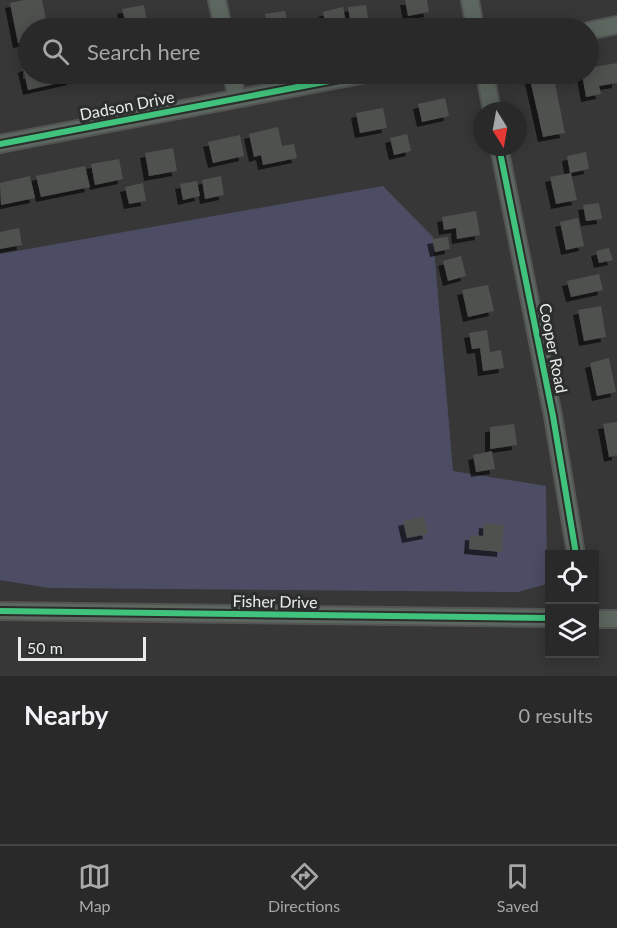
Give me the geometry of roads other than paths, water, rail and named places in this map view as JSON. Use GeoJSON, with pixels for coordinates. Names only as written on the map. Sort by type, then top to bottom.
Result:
{"type":"FeatureCollection","features":[{"type":"Feature","properties":{"kind":"street"},"geometry":{"type":"LineString","coordinates":[[218,0],[221,18]]}},
{"type":"Feature","properties":{"kind":"street"},"geometry":{"type":"LineString","coordinates":[[470,0],[473,18]]}},
{"type":"Feature","properties":{"kind":"street"},"geometry":{"type":"LineString","coordinates":[[599,29],[617,25]]}},
{"type":"Feature","properties":{"kind":"street"},"geometry":{"type":"LineString","coordinates":[[234,84],[237,98]]}},
{"type":"Feature","properties":{"kind":"street","name":"Dadson Drive"},"geometry":{"type":"LineString","coordinates":[[0,144],[312,84]]}},
{"type":"Feature","properties":{"kind":"street"},"geometry":{"type":"LineString","coordinates":[[486,84],[490,102]]}},
{"type":"Feature","properties":{"kind":"street","name":"Cooper Road"},"geometry":{"type":"LineString","coordinates":[[501,156],[554,416],[575,550]]}},
{"type":"Feature","properties":{"kind":"street","name":"Fisher Drive"},"geometry":{"type":"LineString","coordinates":[[0,611],[545,618]]}},
{"type":"Feature","properties":{"kind":"street"},"geometry":{"type":"LineString","coordinates":[[599,619],[617,619]]}}]}
